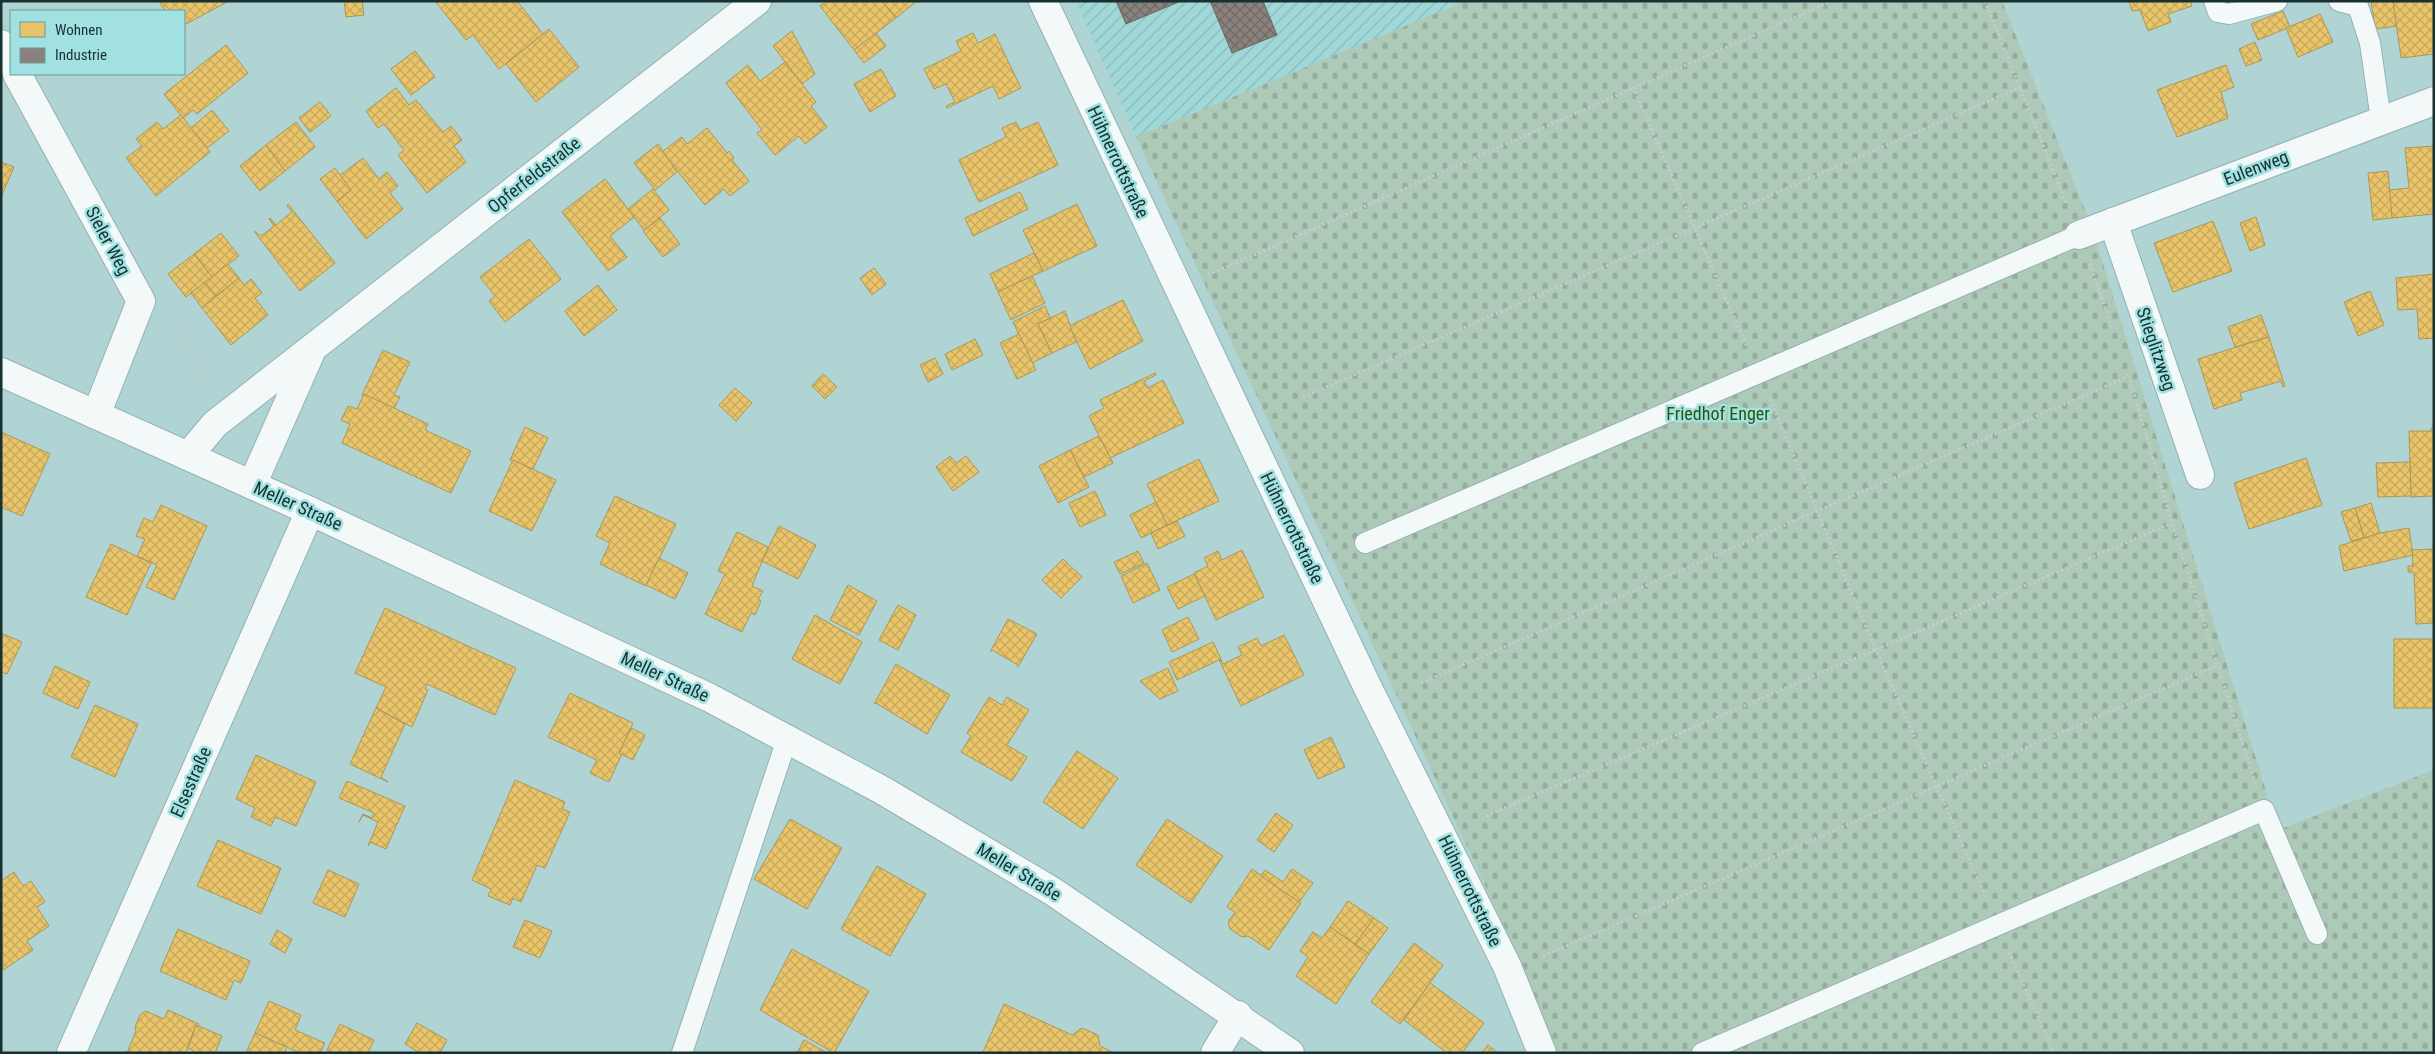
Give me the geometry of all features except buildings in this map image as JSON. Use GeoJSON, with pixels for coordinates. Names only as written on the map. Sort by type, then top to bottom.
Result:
{"type":"FeatureCollection","features":[{"type":"Feature","properties":{"kind":"street","name":"Opferfeldstraße"},"geometry":{"type":"LineString","coordinates":[[188,456],[215,424],[757,1]]}},
{"type":"Feature","properties":{"kind":"street","name":"Hühnerrottstraße"},"geometry":{"type":"LineString","coordinates":[[1044,1],[1367,686],[1507,966],[1542,1053]]}},
{"type":"Feature","properties":{"kind":"street"},"geometry":{"type":"LineString","coordinates":[[1,44],[10,60]]}},
{"type":"Feature","properties":{"kind":"street","name":"Sieler Weg"},"geometry":{"type":"LineString","coordinates":[[18,75],[141,301]]}},
{"type":"Feature","properties":{"kind":"street","name":"Eulenweg"},"geometry":{"type":"LineString","coordinates":[[2079,235],[2434,101]]}},
{"type":"Feature","properties":{"kind":"street","name":"Stieglitzweg"},"geometry":{"type":"LineString","coordinates":[[2112,222],[2200,475]]}},
{"type":"Feature","properties":{"kind":"street"},"geometry":{"type":"LineString","coordinates":[[96,415],[141,301]]}},
{"type":"Feature","properties":{"kind":"street","name":"Opferfeldstraße"},"geometry":{"type":"LineString","coordinates":[[252,485],[312,350]]}},
{"type":"Feature","properties":{"kind":"street","name":"Meller Straße"},"geometry":{"type":"LineString","coordinates":[[1,372],[310,511],[710,698],[882,790],[1052,891],[1238,1015],[1290,1053]]}},
{"type":"Feature","properties":{"kind":"street","name":"Elsestraße"},"geometry":{"type":"LineString","coordinates":[[71,1053],[310,511]]}},
{"type":"Feature","properties":{"kind":"street"},"geometry":{"type":"LineString","coordinates":[[1215,1053],[1238,1015]]}},
{"type":"Feature","properties":{"kind":"lane"},"geometry":{"type":"LineString","coordinates":[[2214,1],[2218,12],[2229,14],[2277,1]]}},
{"type":"Feature","properties":{"kind":"lane"},"geometry":{"type":"LineString","coordinates":[[2339,1],[2358,6],[2370,43],[2381,120]]}},
{"type":"Feature","properties":{"kind":"lane"},"geometry":{"type":"LineString","coordinates":[[1365,543],[2079,235]]}},
{"type":"Feature","properties":{"kind":"lane"},"geometry":{"type":"LineString","coordinates":[[682,1053],[787,739]]}},
{"type":"Feature","properties":{"kind":"lane"},"geometry":{"type":"LineString","coordinates":[[1702,1053],[2264,810],[2317,934]]}},
{"type":"Feature","properties":{"kind":"path"},"geometry":{"type":"LineString","coordinates":[[1178,288],[1832,1]]}},
{"type":"Feature","properties":{"kind":"path"},"geometry":{"type":"LineString","coordinates":[[1633,87],[1936,786],[2054,1053]]}},
{"type":"Feature","properties":{"kind":"path"},"geometry":{"type":"LineString","coordinates":[[1303,397],[1696,229],[2021,87]]}},
{"type":"Feature","properties":{"kind":"path"},"geometry":{"type":"LineString","coordinates":[[141,301],[176,320],[226,416]]}},
{"type":"Feature","properties":{"kind":"path"},"geometry":{"type":"LineString","coordinates":[[1421,683],[2129,376]]}},
{"type":"Feature","properties":{"kind":"path"},"geometry":{"type":"LineString","coordinates":[[1486,816],[2172,523],[2264,810]]}},
{"type":"Feature","properties":{"kind":"path"},"geometry":{"type":"LineString","coordinates":[[1542,956],[2218,665]]}},
{"type":"Feature","properties":{"kind":"shaded area"},"geometry":{"type":"Polygon","coordinates":[[[1076,1],[1466,1],[1136,137],[1076,1]]]}},
{"type":"Feature","properties":{"kind":"green space","name":"Friedhof Enger"},"geometry":{"type":"Polygon","coordinates":[[[1466,1],[2002,1],[2091,225],[2278,830],[2434,770],[2434,1053],[1551,1053],[1525,971],[1136,137],[1466,1]]]}}]}
